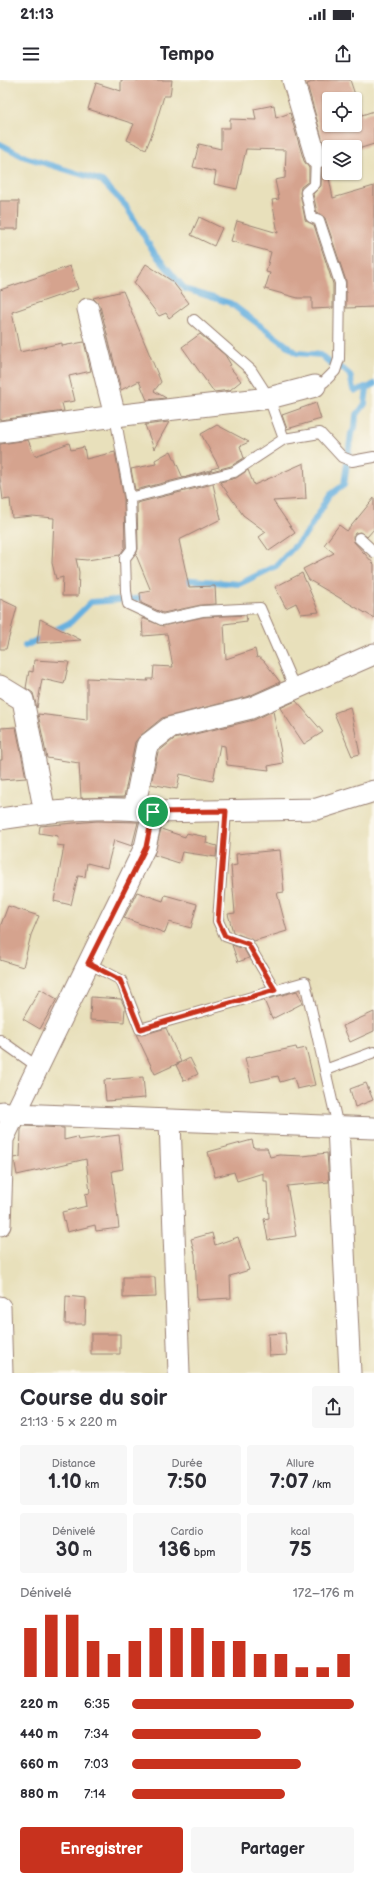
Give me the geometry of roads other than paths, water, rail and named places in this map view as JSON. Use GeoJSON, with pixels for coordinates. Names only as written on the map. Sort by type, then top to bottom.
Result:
{"type":"FeatureCollection","features":[{"type":"Feature","properties":{"kind":"street"},"geometry":{"type":"LineString","coordinates":[[293,80],[316,158]]}},
{"type":"Feature","properties":{"kind":"street"},"geometry":{"type":"LineString","coordinates":[[88,309],[115,416]]}},
{"type":"Feature","properties":{"kind":"street"},"geometry":{"type":"LineString","coordinates":[[0,432],[115,416],[269,398],[315,386]]}},
{"type":"Feature","properties":{"kind":"street"},"geometry":{"type":"LineString","coordinates":[[0,1225],[3,1139],[7,1113],[38,1067],[146,847],[143,811],[147,745],[169,728],[251,708],[374,654]]}},
{"type":"Feature","properties":{"kind":"street"},"geometry":{"type":"LineString","coordinates":[[0,686],[23,700],[45,813]]}},
{"type":"Feature","properties":{"kind":"street"},"geometry":{"type":"LineString","coordinates":[[0,819],[45,813],[317,810],[374,791]]}},
{"type":"Feature","properties":{"kind":"street"},"geometry":{"type":"LineString","coordinates":[[7,1113],[170,1121],[374,1128]]}},
{"type":"Feature","properties":{"kind":"street"},"geometry":{"type":"LineString","coordinates":[[170,1121],[179,1373]]}},
{"type":"Feature","properties":{"kind":"street"},"geometry":{"type":"LineString","coordinates":[[338,1127],[350,1373]]}},
{"type":"Feature","properties":{"kind":"street"},"geometry":{"type":"LineString","coordinates":[[0,1307],[2,1373]]}},
{"type":"Feature","properties":{"kind":"lane"},"geometry":{"type":"LineString","coordinates":[[315,386],[324,382],[335,371],[340,359],[340,282],[319,220],[311,217],[306,192],[315,184],[316,158]]}},
{"type":"Feature","properties":{"kind":"lane"},"geometry":{"type":"LineString","coordinates":[[194,320],[251,370],[269,398],[284,439]]}},
{"type":"Feature","properties":{"kind":"lane"},"geometry":{"type":"LineString","coordinates":[[115,416],[130,498],[132,549],[125,558],[126,592],[128,604],[162,620],[202,611],[260,608],[295,689]]}},
{"type":"Feature","properties":{"kind":"lane"},"geometry":{"type":"LineString","coordinates":[[130,498],[234,472],[284,439],[320,433],[342,457],[352,461],[374,457]]}},
{"type":"Feature","properties":{"kind":"lane"},"geometry":{"type":"LineString","coordinates":[[359,538],[374,552]]}},
{"type":"Feature","properties":{"kind":"lane"},"geometry":{"type":"LineString","coordinates":[[226,811],[218,921],[225,936],[248,944],[275,990]]}},
{"type":"Feature","properties":{"kind":"lane"},"geometry":{"type":"LineString","coordinates":[[88,963],[120,980],[140,1029],[305,982],[338,1127]]}},
{"type":"Feature","properties":{"kind":"lane"},"geometry":{"type":"LineString","coordinates":[[0,1040],[38,1067]]}},
{"type":"Feature","properties":{"kind":"lane"},"geometry":{"type":"LineString","coordinates":[[325,1070],[374,1052]]}},
{"type":"Feature","properties":{"kind":"waterway"},"geometry":{"type":"LineString","coordinates":[[0,144],[25,157],[102,181],[126,206],[155,254],[185,289],[230,303],[297,353],[321,355],[330,363],[343,369],[350,375],[353,389],[356,391],[365,387],[367,388]]}},
{"type":"Feature","properties":{"kind":"waterway"},"geometry":{"type":"LineString","coordinates":[[181,584],[192,580],[239,584],[276,566],[306,534],[330,495],[344,485],[351,434],[355,428],[356,416],[365,404],[367,388],[374,384]]}},
{"type":"Feature","properties":{"kind":"waterway"},"geometry":{"type":"LineString","coordinates":[[51,632],[71,622],[91,602],[147,598]]}},
{"type":"Feature","properties":{"kind":"waterway"},"geometry":{"type":"LineString","coordinates":[[25,646],[43,637]]}}]}
